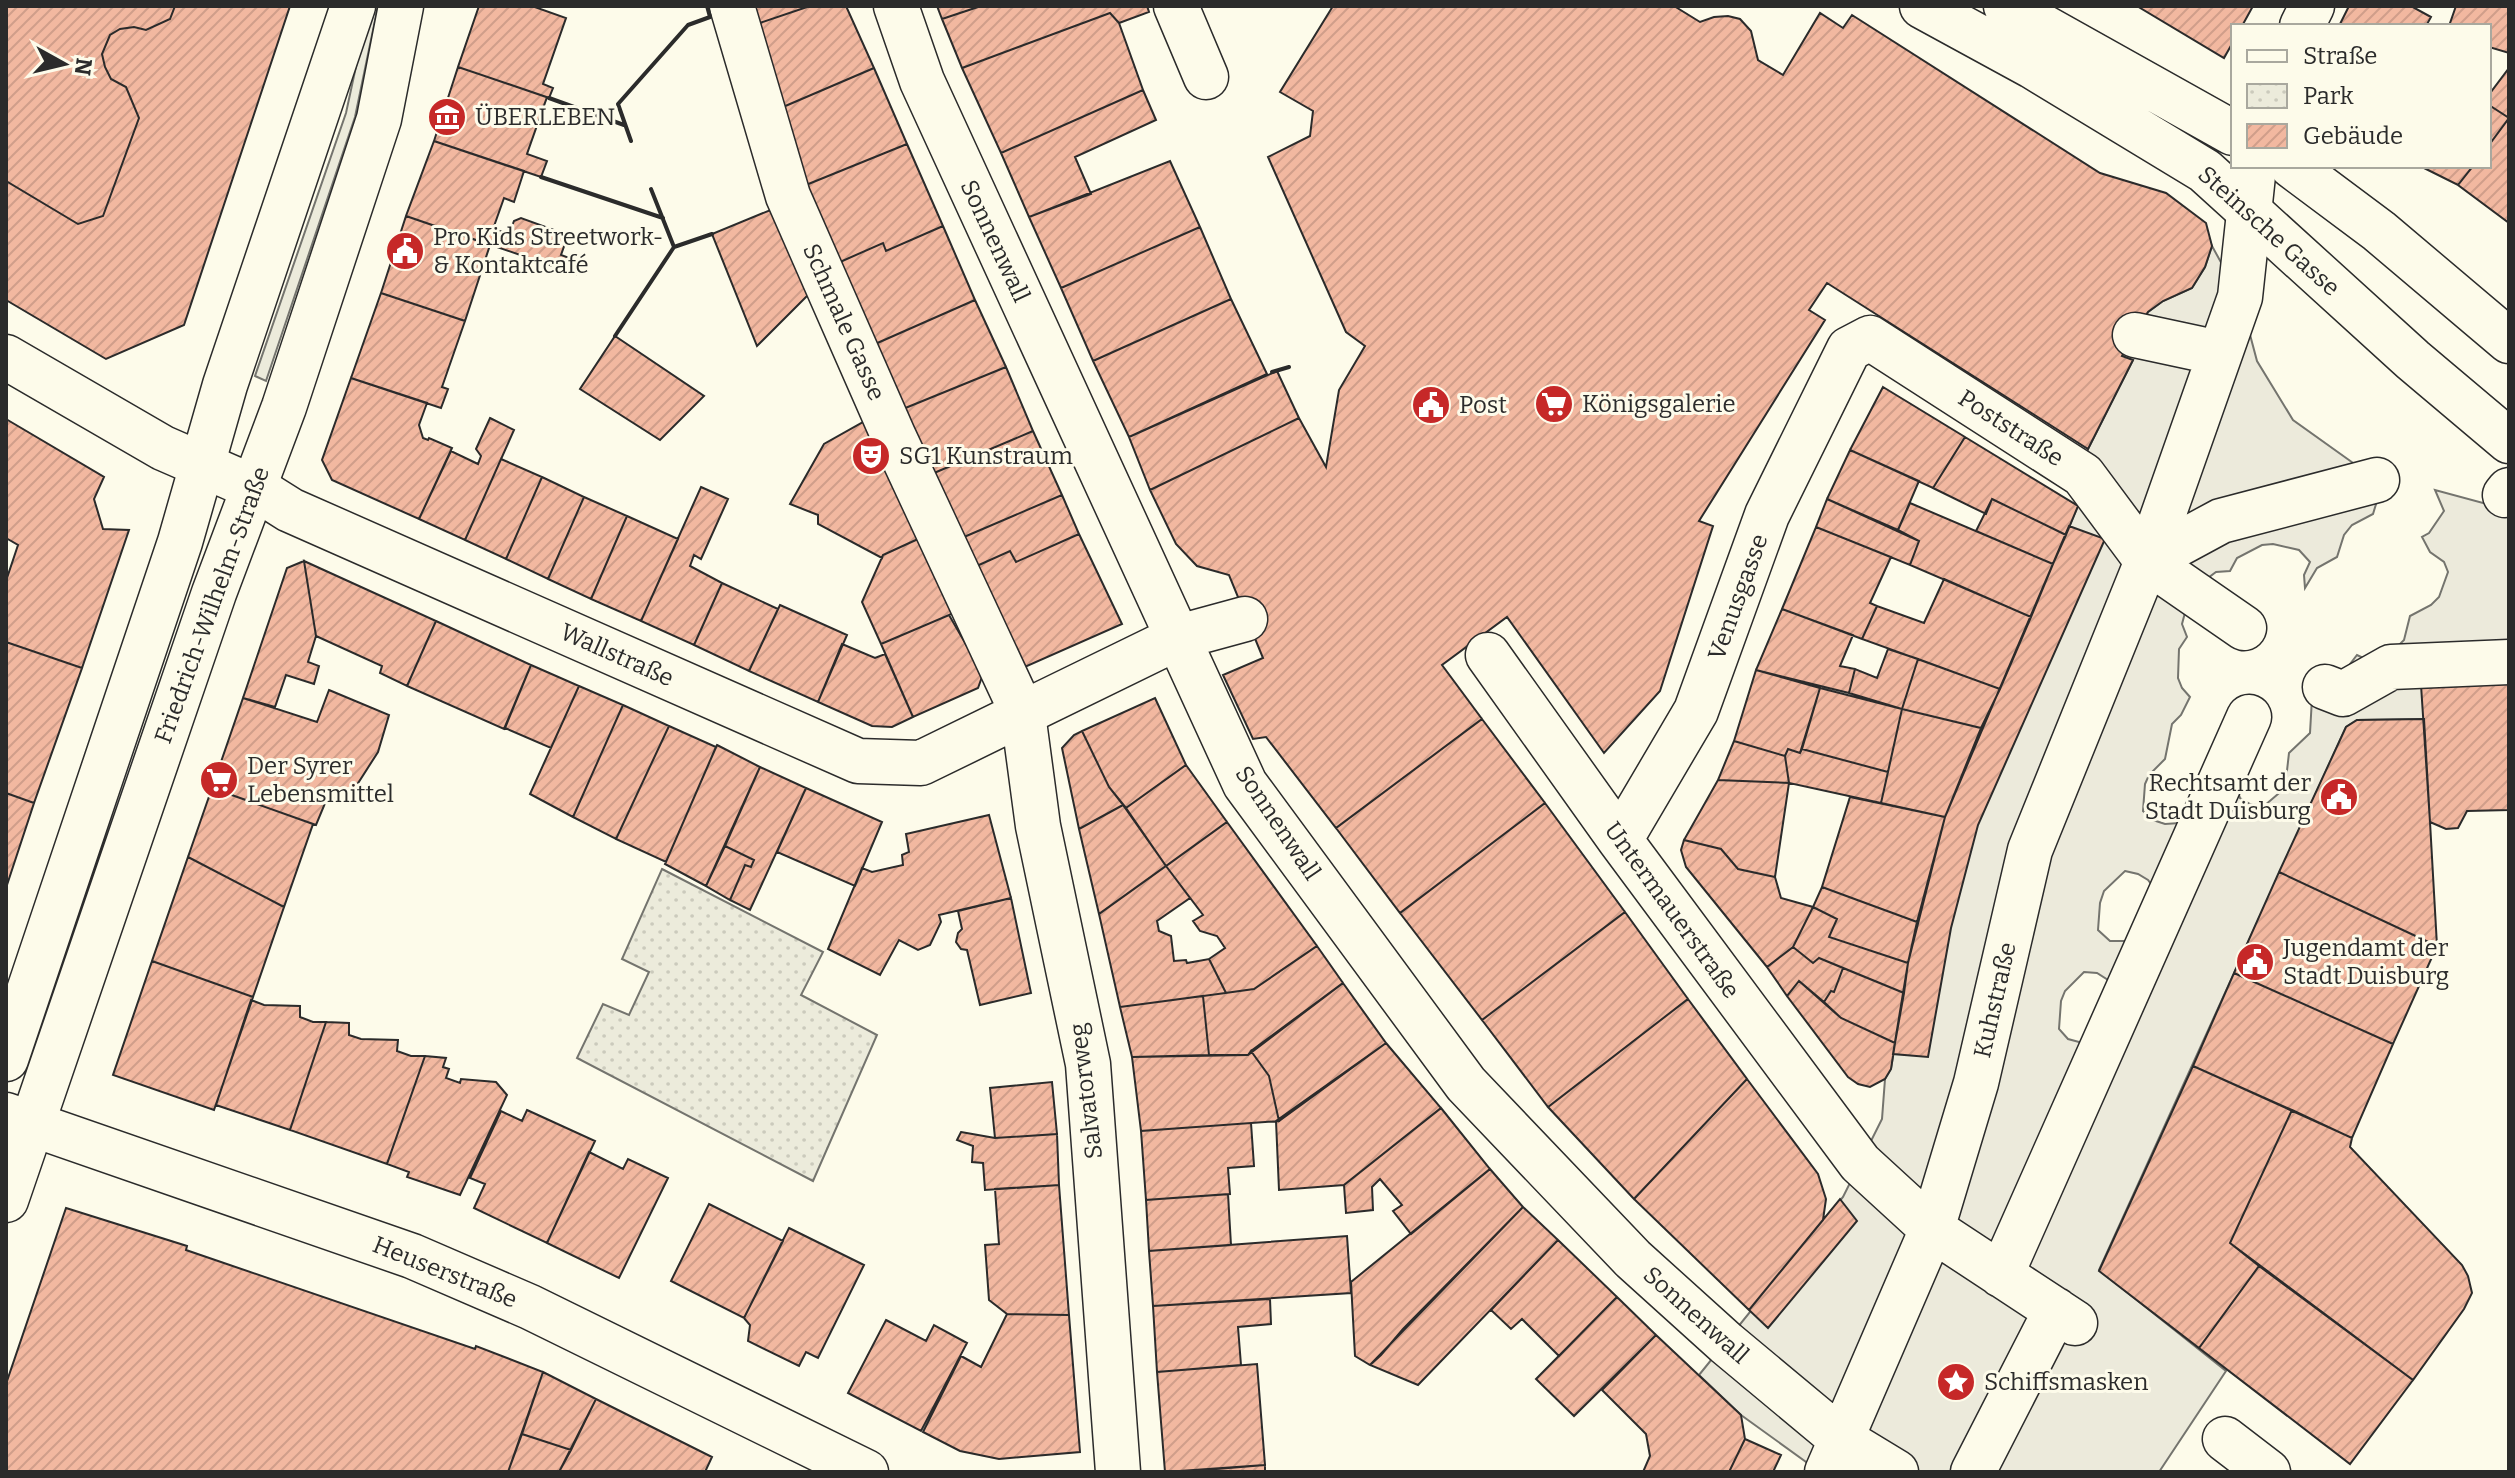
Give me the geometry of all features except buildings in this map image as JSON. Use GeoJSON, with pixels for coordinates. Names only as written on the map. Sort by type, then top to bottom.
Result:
{"type":"FeatureCollection","features":[{"type":"Feature","properties":{"kind":"street","name":"Friedrich-Wilhelm-Straße"},"geometry":{"type":"LineString","coordinates":[[6,1059],[180,542],[225,385],[353,6]]}},
{"type":"Feature","properties":{"kind":"street","name":"Friedrich-Wilhelm-Straße"},"geometry":{"type":"LineString","coordinates":[[6,1200],[18,1119],[284,407],[379,119],[401,6]]}},
{"type":"Feature","properties":{"kind":"street","name":"Schmale Gasse"},"geometry":{"type":"LineString","coordinates":[[732,6],[735,25],[788,196],[893,435],[1023,714]]}},
{"type":"Feature","properties":{"kind":"street","name":"Sonnenwall"},"geometry":{"type":"LineString","coordinates":[[896,6],[922,81],[1245,784],[1466,1084],[1633,1259],[1726,1343],[1834,1455],[1896,1472]]}},
{"type":"Feature","properties":{"kind":"street"},"geometry":{"type":"LineString","coordinates":[[1176,6],[1206,77]]}},
{"type":"Feature","properties":{"kind":"street","name":"Steinsche Gasse"},"geometry":{"type":"LineString","coordinates":[[1922,6],[2032,66],[2205,171],[2262,180],[2379,231],[2509,341]]}},
{"type":"Feature","properties":{"kind":"street","name":"Steinsche Gasse"},"geometry":{"type":"LineString","coordinates":[[2006,6],[2231,132]]}},
{"type":"Feature","properties":{"kind":"street"},"geometry":{"type":"LineString","coordinates":[[2303,24],[2312,6]]}},
{"type":"Feature","properties":{"kind":"street","name":"Steinsche Gasse"},"geometry":{"type":"LineString","coordinates":[[2262,180],[2413,360],[2509,441]]}},
{"type":"Feature","properties":{"kind":"street","name":"Kuhstraße"},"geometry":{"type":"LineString","coordinates":[[1834,1455],[1932,1229],[1976,1083],[2030,850],[2147,561],[2240,297],[2262,180]]}},
{"type":"Feature","properties":{"kind":"street"},"geometry":{"type":"LineString","coordinates":[[2135,335],[2219,353]]}},
{"type":"Feature","properties":{"kind":"street","name":"Poststraße"},"geometry":{"type":"LineString","coordinates":[[1849,349],[1870,338],[2083,475],[2147,561]]}},
{"type":"Feature","properties":{"kind":"street","name":"Venusgasse"},"geometry":{"type":"LineString","coordinates":[[1620,840],[1696,711],[1767,515],[1849,349]]}},
{"type":"Feature","properties":{"kind":"street","name":"Wallstraße"},"geometry":{"type":"LineString","coordinates":[[6,357],[163,448],[255,488],[290,510],[858,761],[921,763],[1179,637],[1245,619]]}},
{"type":"Feature","properties":{"kind":"street"},"geometry":{"type":"LineString","coordinates":[[2244,628],[2147,561],[2221,521],[2377,480]]}},
{"type":"Feature","properties":{"kind":"street","name":"Untermauerstraße"},"geometry":{"type":"LineString","coordinates":[[1488,655],[1620,840],[1860,1163],[1932,1229],[2066,1317],[1973,1472]]}},
{"type":"Feature","properties":{"kind":"street"},"geometry":{"type":"LineString","coordinates":[[2325,687],[2343,694],[2391,667],[2509,662]]}},
{"type":"Feature","properties":{"kind":"street","name":"Salvatorweg"},"geometry":{"type":"LineString","coordinates":[[1023,714],[1038,826],[1088,1064],[1118,1472]]}},
{"type":"Feature","properties":{"kind":"street"},"geometry":{"type":"LineString","coordinates":[[2001,1275],[2249,717]]}},
{"type":"Feature","properties":{"kind":"street","name":"Heuserstraße"},"geometry":{"type":"LineString","coordinates":[[18,1119],[412,1256],[530,1307],[866,1472]]}},
{"type":"Feature","properties":{"kind":"street"},"geometry":{"type":"LineString","coordinates":[[2225,1439],[2268,1472]]}},
{"type":"Feature","properties":{"kind":"green space"},"geometry":{"type":"Polygon","coordinates":[[[369,6],[378,6],[355,117],[266,381],[255,376],[346,113],[369,6]]]}},
{"type":"Feature","properties":{"kind":"green space"},"geometry":{"type":"Polygon","coordinates":[[[662,869],[823,952],[801,995],[877,1035],[813,1181],[577,1058],[603,1004],[629,1015],[649,972],[622,959],[662,869]]]}},
{"type":"Feature","properties":{"kind":"shaded area"},"geometry":{"type":"Polygon","coordinates":[[[2212,246],[2240,297],[2257,361],[2293,420],[2377,480],[2380,491],[2373,514],[2352,525],[2344,535],[2337,557],[2317,568],[2305,588],[2304,575],[2310,562],[2299,550],[2273,544],[2262,545],[2237,558],[2230,571],[2216,572],[2204,581],[2186,609],[2182,624],[2187,637],[2179,649],[2178,678],[2190,697],[2181,715],[2172,724],[2165,759],[2149,775],[2145,784],[2143,811],[2153,820],[2165,824],[2195,822],[2233,777],[2240,798],[2250,804],[2264,806],[2285,788],[2289,753],[2310,733],[2312,698],[2340,677],[2357,655],[2372,662],[2396,648],[2404,640],[2410,616],[2439,597],[2448,572],[2444,562],[2430,552],[2422,537],[2429,533],[2444,511],[2435,490],[2509,510],[2509,683],[2424,719],[2357,720],[2346,727],[2099,1270],[2226,1371],[2159,1472],[1820,1472],[1741,1415],[1699,1375],[1843,1197],[1882,1119],[1885,1079],[1891,1069],[1908,963],[1945,817],[2078,506],[2088,449],[2133,360],[2122,356],[2148,312],[2163,301],[2192,288],[2205,267],[2212,246]],[[2125,871],[2104,891],[2098,930],[2110,941],[2150,941],[2167,905],[2148,880],[2125,871]],[[2084,972],[2065,991],[2059,1029],[2068,1039],[2079,1042],[2110,1042],[2126,1004],[2108,980],[2097,973],[2084,972]]]}},
{"type":"Feature","properties":{"kind":"wall"},"geometry":{"type":"LineString","coordinates":[[631,141],[618,104],[688,25],[710,17],[707,6]]}},
{"type":"Feature","properties":{"kind":"wall"},"geometry":{"type":"LineString","coordinates":[[549,98],[624,125]]}},
{"type":"Feature","properties":{"kind":"wall"},"geometry":{"type":"LineString","coordinates":[[541,177],[663,218]]}},
{"type":"Feature","properties":{"kind":"wall"},"geometry":{"type":"LineString","coordinates":[[651,189],[674,247]]}},
{"type":"Feature","properties":{"kind":"wall"},"geometry":{"type":"LineString","coordinates":[[615,336],[674,247],[712,234]]}},
{"type":"Feature","properties":{"kind":"wall"},"geometry":{"type":"LineString","coordinates":[[1272,372],[1289,367]]}},
{"type":"Feature","properties":{"kind":"place","name":"ÜBERLEBEN"},"geometry":{"type":"Point","coordinates":[447,117]}},
{"type":"Feature","properties":{"kind":"place","name":"Pro Kids Streetwork- & Kontaktcafé"},"geometry":{"type":"Point","coordinates":[405,251]}},
{"type":"Feature","properties":{"kind":"place","name":"Königsgalerie"},"geometry":{"type":"Point","coordinates":[1554,404]}},
{"type":"Feature","properties":{"kind":"place","name":"Post"},"geometry":{"type":"Point","coordinates":[1431,405]}},
{"type":"Feature","properties":{"kind":"place","name":"SG1 Kunstraum"},"geometry":{"type":"Point","coordinates":[871,456]}},
{"type":"Feature","properties":{"kind":"place","name":"Der Syrer Lebensmittel"},"geometry":{"type":"Point","coordinates":[219,780]}},
{"type":"Feature","properties":{"kind":"place","name":"Rechtsamt der Stadt Duisburg"},"geometry":{"type":"Point","coordinates":[2339,797]}},
{"type":"Feature","properties":{"kind":"place","name":"Jugendamt der Stadt Duisburg"},"geometry":{"type":"Point","coordinates":[2255,962]}},
{"type":"Feature","properties":{"kind":"place","name":"Schiffsmasken"},"geometry":{"type":"Point","coordinates":[1956,1382]}}]}
